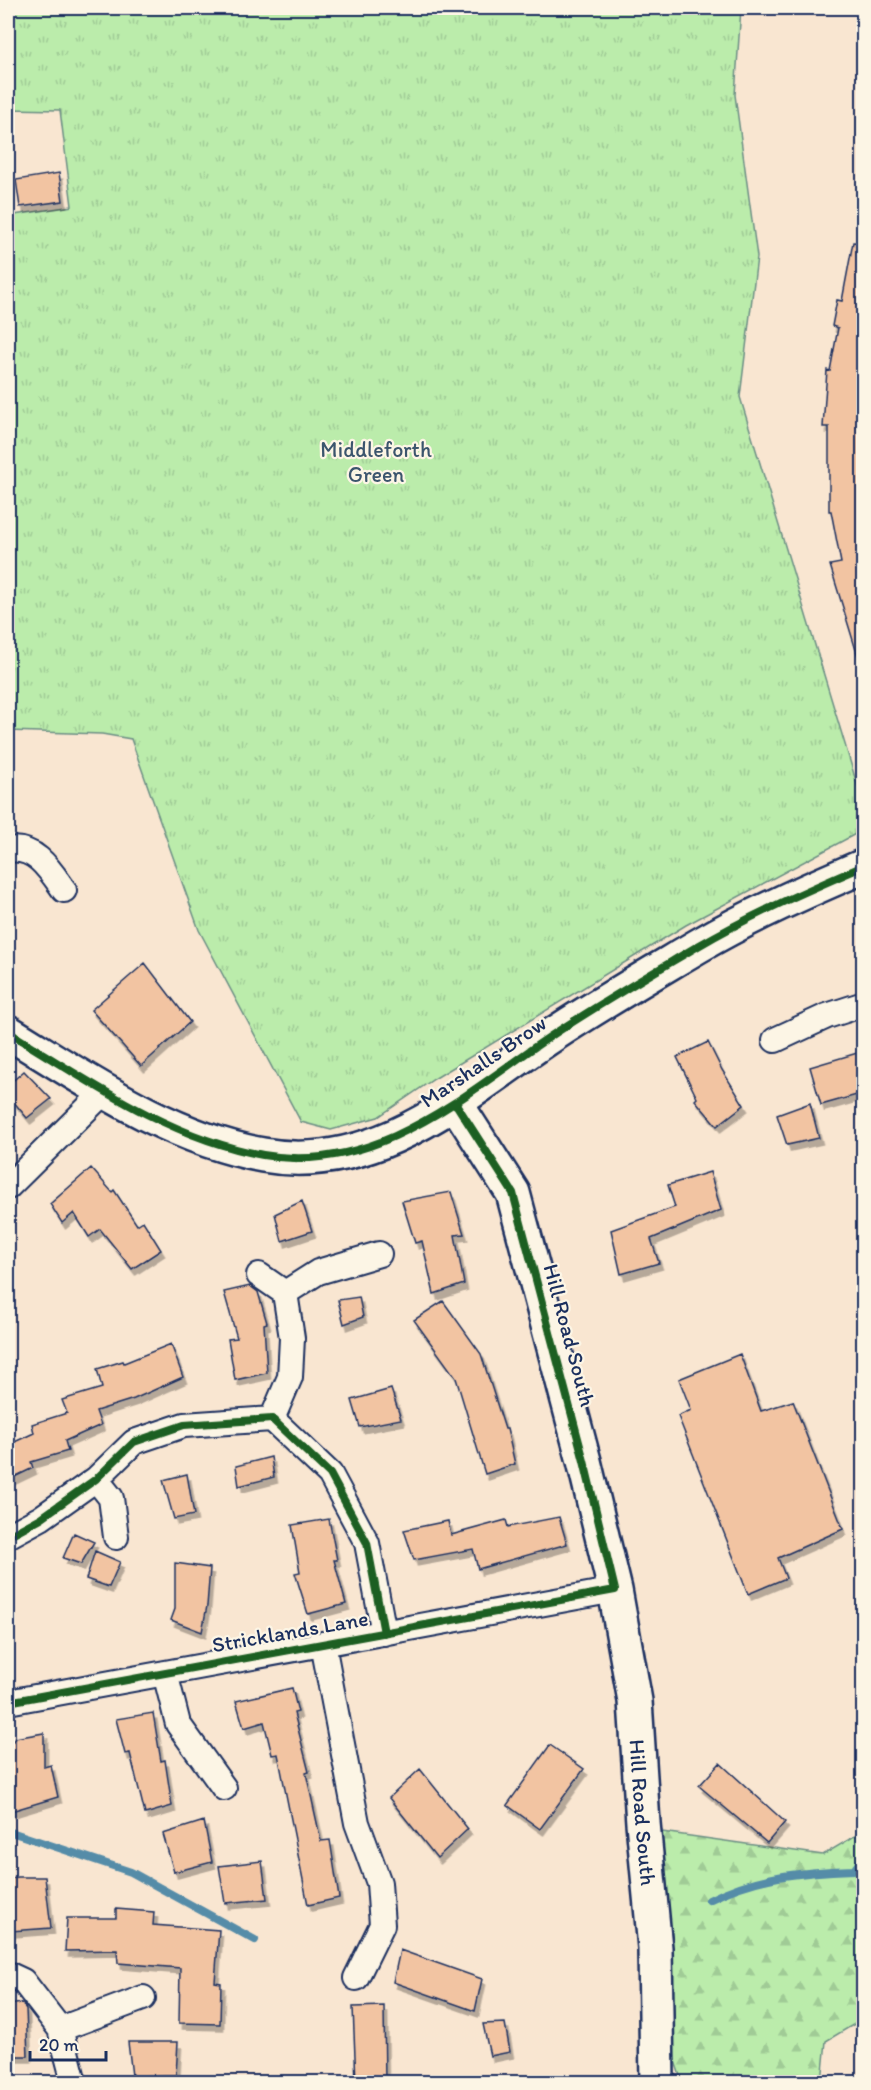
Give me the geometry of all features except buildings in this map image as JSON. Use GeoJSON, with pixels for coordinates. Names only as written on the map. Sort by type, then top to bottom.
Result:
{"type":"FeatureCollection","features":[{"type":"Feature","properties":{"kind":"street"},"geometry":{"type":"LineString","coordinates":[[8,850],[18,848],[42,860],[64,890]]}},
{"type":"Feature","properties":{"kind":"street","name":"Marshalls Brow"},"geometry":{"type":"LineString","coordinates":[[8,1032],[105,1091],[176,1128],[219,1144],[265,1155],[292,1157],[351,1151],[402,1133],[456,1104],[543,1042],[701,944],[797,895],[864,866]]}},
{"type":"Feature","properties":{"kind":"street"},"geometry":{"type":"LineString","coordinates":[[775,1040],[827,1016],[864,1004]]}},
{"type":"Feature","properties":{"kind":"street"},"geometry":{"type":"LineString","coordinates":[[8,1187],[105,1091]]}},
{"type":"Feature","properties":{"kind":"street","name":"Hill Road South"},"geometry":{"type":"LineString","coordinates":[[456,1104],[513,1193],[579,1441],[615,1590],[635,1701],[642,1823],[655,1948],[657,2082]]}},
{"type":"Feature","properties":{"kind":"street"},"geometry":{"type":"LineString","coordinates":[[285,1293],[318,1272],[379,1254]]}},
{"type":"Feature","properties":{"kind":"street"},"geometry":{"type":"LineString","coordinates":[[259,1275],[285,1293],[292,1338],[290,1377],[272,1419]]}},
{"type":"Feature","properties":{"kind":"street"},"geometry":{"type":"LineString","coordinates":[[8,1536],[41,1518],[96,1479],[134,1442],[184,1425],[272,1419],[330,1474],[367,1543],[384,1633]]}},
{"type":"Feature","properties":{"kind":"street"},"geometry":{"type":"LineString","coordinates":[[96,1479],[111,1498],[116,1537]]}},
{"type":"Feature","properties":{"kind":"street","name":"Stricklands Lane"},"geometry":{"type":"LineString","coordinates":[[8,1702],[615,1590]]}},
{"type":"Feature","properties":{"kind":"street"},"geometry":{"type":"LineString","coordinates":[[323,1644],[339,1742],[357,1823],[380,1883],[382,1925],[356,1978]]}},
{"type":"Feature","properties":{"kind":"street"},"geometry":{"type":"LineString","coordinates":[[165,1673],[178,1724],[224,1788]]}},
{"type":"Feature","properties":{"kind":"street"},"geometry":{"type":"LineString","coordinates":[[8,1974],[23,1981],[60,2029],[74,2082]]}},
{"type":"Feature","properties":{"kind":"street"},"geometry":{"type":"LineString","coordinates":[[60,2029],[143,1998]]}},
{"type":"Feature","properties":{"kind":"green space","name":"Middleforth Green"},"geometry":{"type":"Polygon","coordinates":[[[8,8],[741,8],[735,95],[757,257],[740,397],[863,804],[863,830],[686,925],[434,1079],[378,1117],[331,1130],[301,1122],[199,930],[131,739],[102,734],[8,731],[8,216],[72,206],[60,110],[8,109],[8,8]]]}},
{"type":"Feature","properties":{"kind":"green space"},"geometry":{"type":"Polygon","coordinates":[[[655,1831],[823,1855],[863,1831],[863,2019],[826,2041],[822,2082],[682,2082],[670,2046],[655,1831]]]}},
{"type":"Feature","properties":{"kind":"waterway"},"geometry":{"type":"LineString","coordinates":[[8,1831],[131,1872],[255,1940]]}},
{"type":"Feature","properties":{"kind":"waterway"},"geometry":{"type":"LineString","coordinates":[[709,1900],[762,1880],[816,1872],[854,1870],[864,1856]]}},
{"type":"Feature","properties":{"kind":"cycle path"},"geometry":{"type":"LineString","coordinates":[[8,1032],[130,1106],[195,1136],[263,1155],[303,1158],[341,1154],[378,1143],[413,1127],[479,1087],[580,1017],[698,946],[759,913],[864,866]]}},
{"type":"Feature","properties":{"kind":"cycle path"},"geometry":{"type":"LineString","coordinates":[[8,1702],[615,1590],[584,1461],[513,1193],[456,1104]]}},
{"type":"Feature","properties":{"kind":"cycle path"},"geometry":{"type":"LineString","coordinates":[[8,1536],[41,1518],[96,1479],[134,1442],[184,1425],[272,1419],[330,1474],[367,1543],[384,1633]]}}]}
